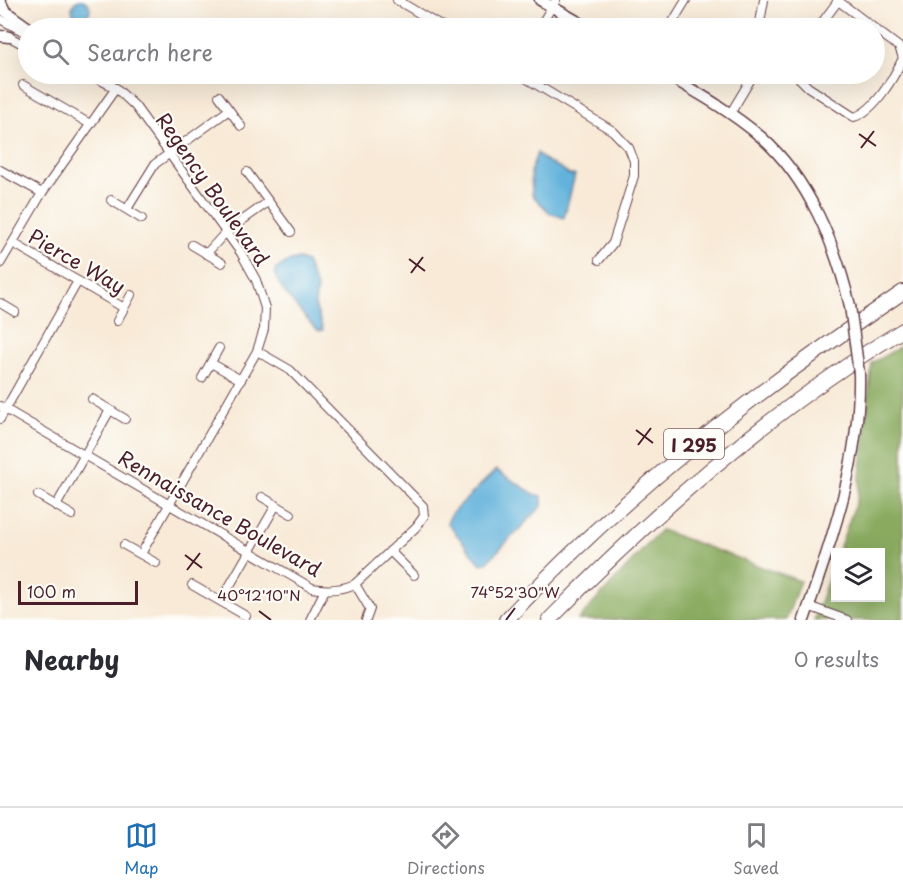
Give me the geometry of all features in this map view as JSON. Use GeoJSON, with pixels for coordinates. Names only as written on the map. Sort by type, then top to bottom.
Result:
{"type":"FeatureCollection","features":[{"type":"Feature","properties":{"kind":"highway","name":"I 295"},"geometry":{"type":"LineString","coordinates":[[506,620],[602,525],[699,440],[807,357],[903,292]]}},
{"type":"Feature","properties":{"kind":"highway","name":"I 295"},"geometry":{"type":"LineString","coordinates":[[549,620],[641,531],[727,457],[834,375],[903,330]]}},
{"type":"Feature","properties":{"kind":"street"},"geometry":{"type":"LineString","coordinates":[[397,0],[427,18]]}},
{"type":"Feature","properties":{"kind":"street"},"geometry":{"type":"LineString","coordinates":[[540,0],[554,3],[575,18]]}},
{"type":"Feature","properties":{"kind":"street"},"geometry":{"type":"LineString","coordinates":[[675,18],[686,0]]}},
{"type":"Feature","properties":{"kind":"street"},"geometry":{"type":"LineString","coordinates":[[761,18],[764,0]]}},
{"type":"Feature","properties":{"kind":"street"},"geometry":{"type":"LineString","coordinates":[[825,18],[838,1],[861,18]]}},
{"type":"Feature","properties":{"kind":"street"},"geometry":{"type":"LineString","coordinates":[[0,2],[6,11],[18,20]]}},
{"type":"Feature","properties":{"kind":"street"},"geometry":{"type":"LineString","coordinates":[[545,18],[554,3]]}},
{"type":"Feature","properties":{"kind":"street"},"geometry":{"type":"LineString","coordinates":[[0,19],[18,29]]}},
{"type":"Feature","properties":{"kind":"street"},"geometry":{"type":"LineString","coordinates":[[3,35],[18,42]]}},
{"type":"Feature","properties":{"kind":"street"},"geometry":{"type":"LineString","coordinates":[[805,84],[854,117],[867,110],[898,69],[903,58],[899,47],[885,36]]}},
{"type":"Feature","properties":{"kind":"street","name":"Regency Boulevard"},"geometry":{"type":"LineString","coordinates":[[108,84],[116,88],[135,106],[226,232],[256,280],[265,308],[264,329],[257,351],[141,554]]}},
{"type":"Feature","properties":{"kind":"street"},"geometry":{"type":"LineString","coordinates":[[535,84],[613,131],[629,148],[634,160],[634,176],[613,243],[598,260]]}},
{"type":"Feature","properties":{"kind":"street"},"geometry":{"type":"LineString","coordinates":[[681,84],[730,114],[768,144],[799,182],[828,236],[850,306],[859,373],[859,406],[847,482],[804,620]]}},
{"type":"Feature","properties":{"kind":"street"},"geometry":{"type":"LineString","coordinates":[[730,114],[748,84]]}},
{"type":"Feature","properties":{"kind":"street"},"geometry":{"type":"LineString","coordinates":[[23,85],[90,124]]}},
{"type":"Feature","properties":{"kind":"street"},"geometry":{"type":"LineString","coordinates":[[0,264],[42,193],[116,88]]}},
{"type":"Feature","properties":{"kind":"street"},"geometry":{"type":"LineString","coordinates":[[219,96],[241,126]]}},
{"type":"Feature","properties":{"kind":"street"},"geometry":{"type":"LineString","coordinates":[[127,210],[155,164],[229,110]]}},
{"type":"Feature","properties":{"kind":"street"},"geometry":{"type":"LineString","coordinates":[[0,170],[42,193]]}},
{"type":"Feature","properties":{"kind":"street"},"geometry":{"type":"LineString","coordinates":[[247,172],[291,232]]}},
{"type":"Feature","properties":{"kind":"street"},"geometry":{"type":"LineString","coordinates":[[111,200],[142,219]]}},
{"type":"Feature","properties":{"kind":"street"},"geometry":{"type":"LineString","coordinates":[[206,254],[226,232],[268,202]]}},
{"type":"Feature","properties":{"kind":"street","name":"Pierce Way"},"geometry":{"type":"LineString","coordinates":[[13,243],[124,308]]}},
{"type":"Feature","properties":{"kind":"street"},"geometry":{"type":"LineString","coordinates":[[192,245],[222,263]]}},
{"type":"Feature","properties":{"kind":"street"},"geometry":{"type":"LineString","coordinates":[[0,419],[3,407],[78,281]]}},
{"type":"Feature","properties":{"kind":"street"},"geometry":{"type":"LineString","coordinates":[[117,321],[131,296]]}},
{"type":"Feature","properties":{"kind":"street"},"geometry":{"type":"LineString","coordinates":[[0,303],[15,312]]}},
{"type":"Feature","properties":{"kind":"street"},"geometry":{"type":"LineString","coordinates":[[202,378],[219,348]]}},
{"type":"Feature","properties":{"kind":"street"},"geometry":{"type":"LineString","coordinates":[[257,351],[290,370],[423,506],[424,516],[355,584],[370,609],[366,620]]}},
{"type":"Feature","properties":{"kind":"street"},"geometry":{"type":"LineString","coordinates":[[211,363],[241,380]]}},
{"type":"Feature","properties":{"kind":"street"},"geometry":{"type":"LineString","coordinates":[[92,399],[125,419]]}},
{"type":"Feature","properties":{"kind":"street","name":"Rennaissance Boulevard"},"geometry":{"type":"LineString","coordinates":[[3,407],[312,588],[325,590],[346,588],[355,584]]}},
{"type":"Feature","properties":{"kind":"street"},"geometry":{"type":"LineString","coordinates":[[56,506],[110,410]]}},
{"type":"Feature","properties":{"kind":"street"},"geometry":{"type":"LineString","coordinates":[[38,495],[72,515]]}},
{"type":"Feature","properties":{"kind":"street"},"geometry":{"type":"LineString","coordinates":[[262,497],[291,514]]}},
{"type":"Feature","properties":{"kind":"street"},"geometry":{"type":"LineString","coordinates":[[220,601],[276,505]]}},
{"type":"Feature","properties":{"kind":"street"},"geometry":{"type":"LineString","coordinates":[[124,545],[156,563]]}},
{"type":"Feature","properties":{"kind":"street"},"geometry":{"type":"LineString","coordinates":[[390,550],[414,575]]}},
{"type":"Feature","properties":{"kind":"street"},"geometry":{"type":"LineString","coordinates":[[192,585],[246,616]]}},
{"type":"Feature","properties":{"kind":"street"},"geometry":{"type":"LineString","coordinates":[[310,620],[325,590]]}},
{"type":"Feature","properties":{"kind":"street"},"geometry":{"type":"LineString","coordinates":[[808,606],[847,620]]}},
{"type":"Feature","properties":{"kind":"green space"},"geometry":{"type":"Polygon","coordinates":[[[903,345],[903,620],[814,620],[831,571],[831,602],[885,602],[885,548],[839,548],[858,496],[872,363],[903,345]]]}},
{"type":"Feature","properties":{"kind":"green space"},"geometry":{"type":"Polygon","coordinates":[[[661,530],[800,581],[786,620],[578,620],[661,530]]]}},
{"type":"Feature","properties":{"kind":"water"},"geometry":{"type":"Polygon","coordinates":[[[81,0],[87,3],[90,9],[87,15],[81,18],[75,15],[72,9],[75,3],[81,0]]]}},
{"type":"Feature","properties":{"kind":"water"},"geometry":{"type":"Polygon","coordinates":[[[537,153],[569,175],[575,175],[564,218],[550,213],[532,195],[531,170],[537,153]]]}},
{"type":"Feature","properties":{"kind":"water"},"geometry":{"type":"Polygon","coordinates":[[[299,259],[306,262],[317,288],[315,305],[323,330],[319,331],[313,326],[284,291],[276,276],[275,270],[287,262],[299,259]]]}},
{"type":"Feature","properties":{"kind":"water"},"geometry":{"type":"Polygon","coordinates":[[[496,470],[534,494],[542,496],[542,506],[486,563],[481,564],[447,523],[452,513],[496,470]]]}}]}
